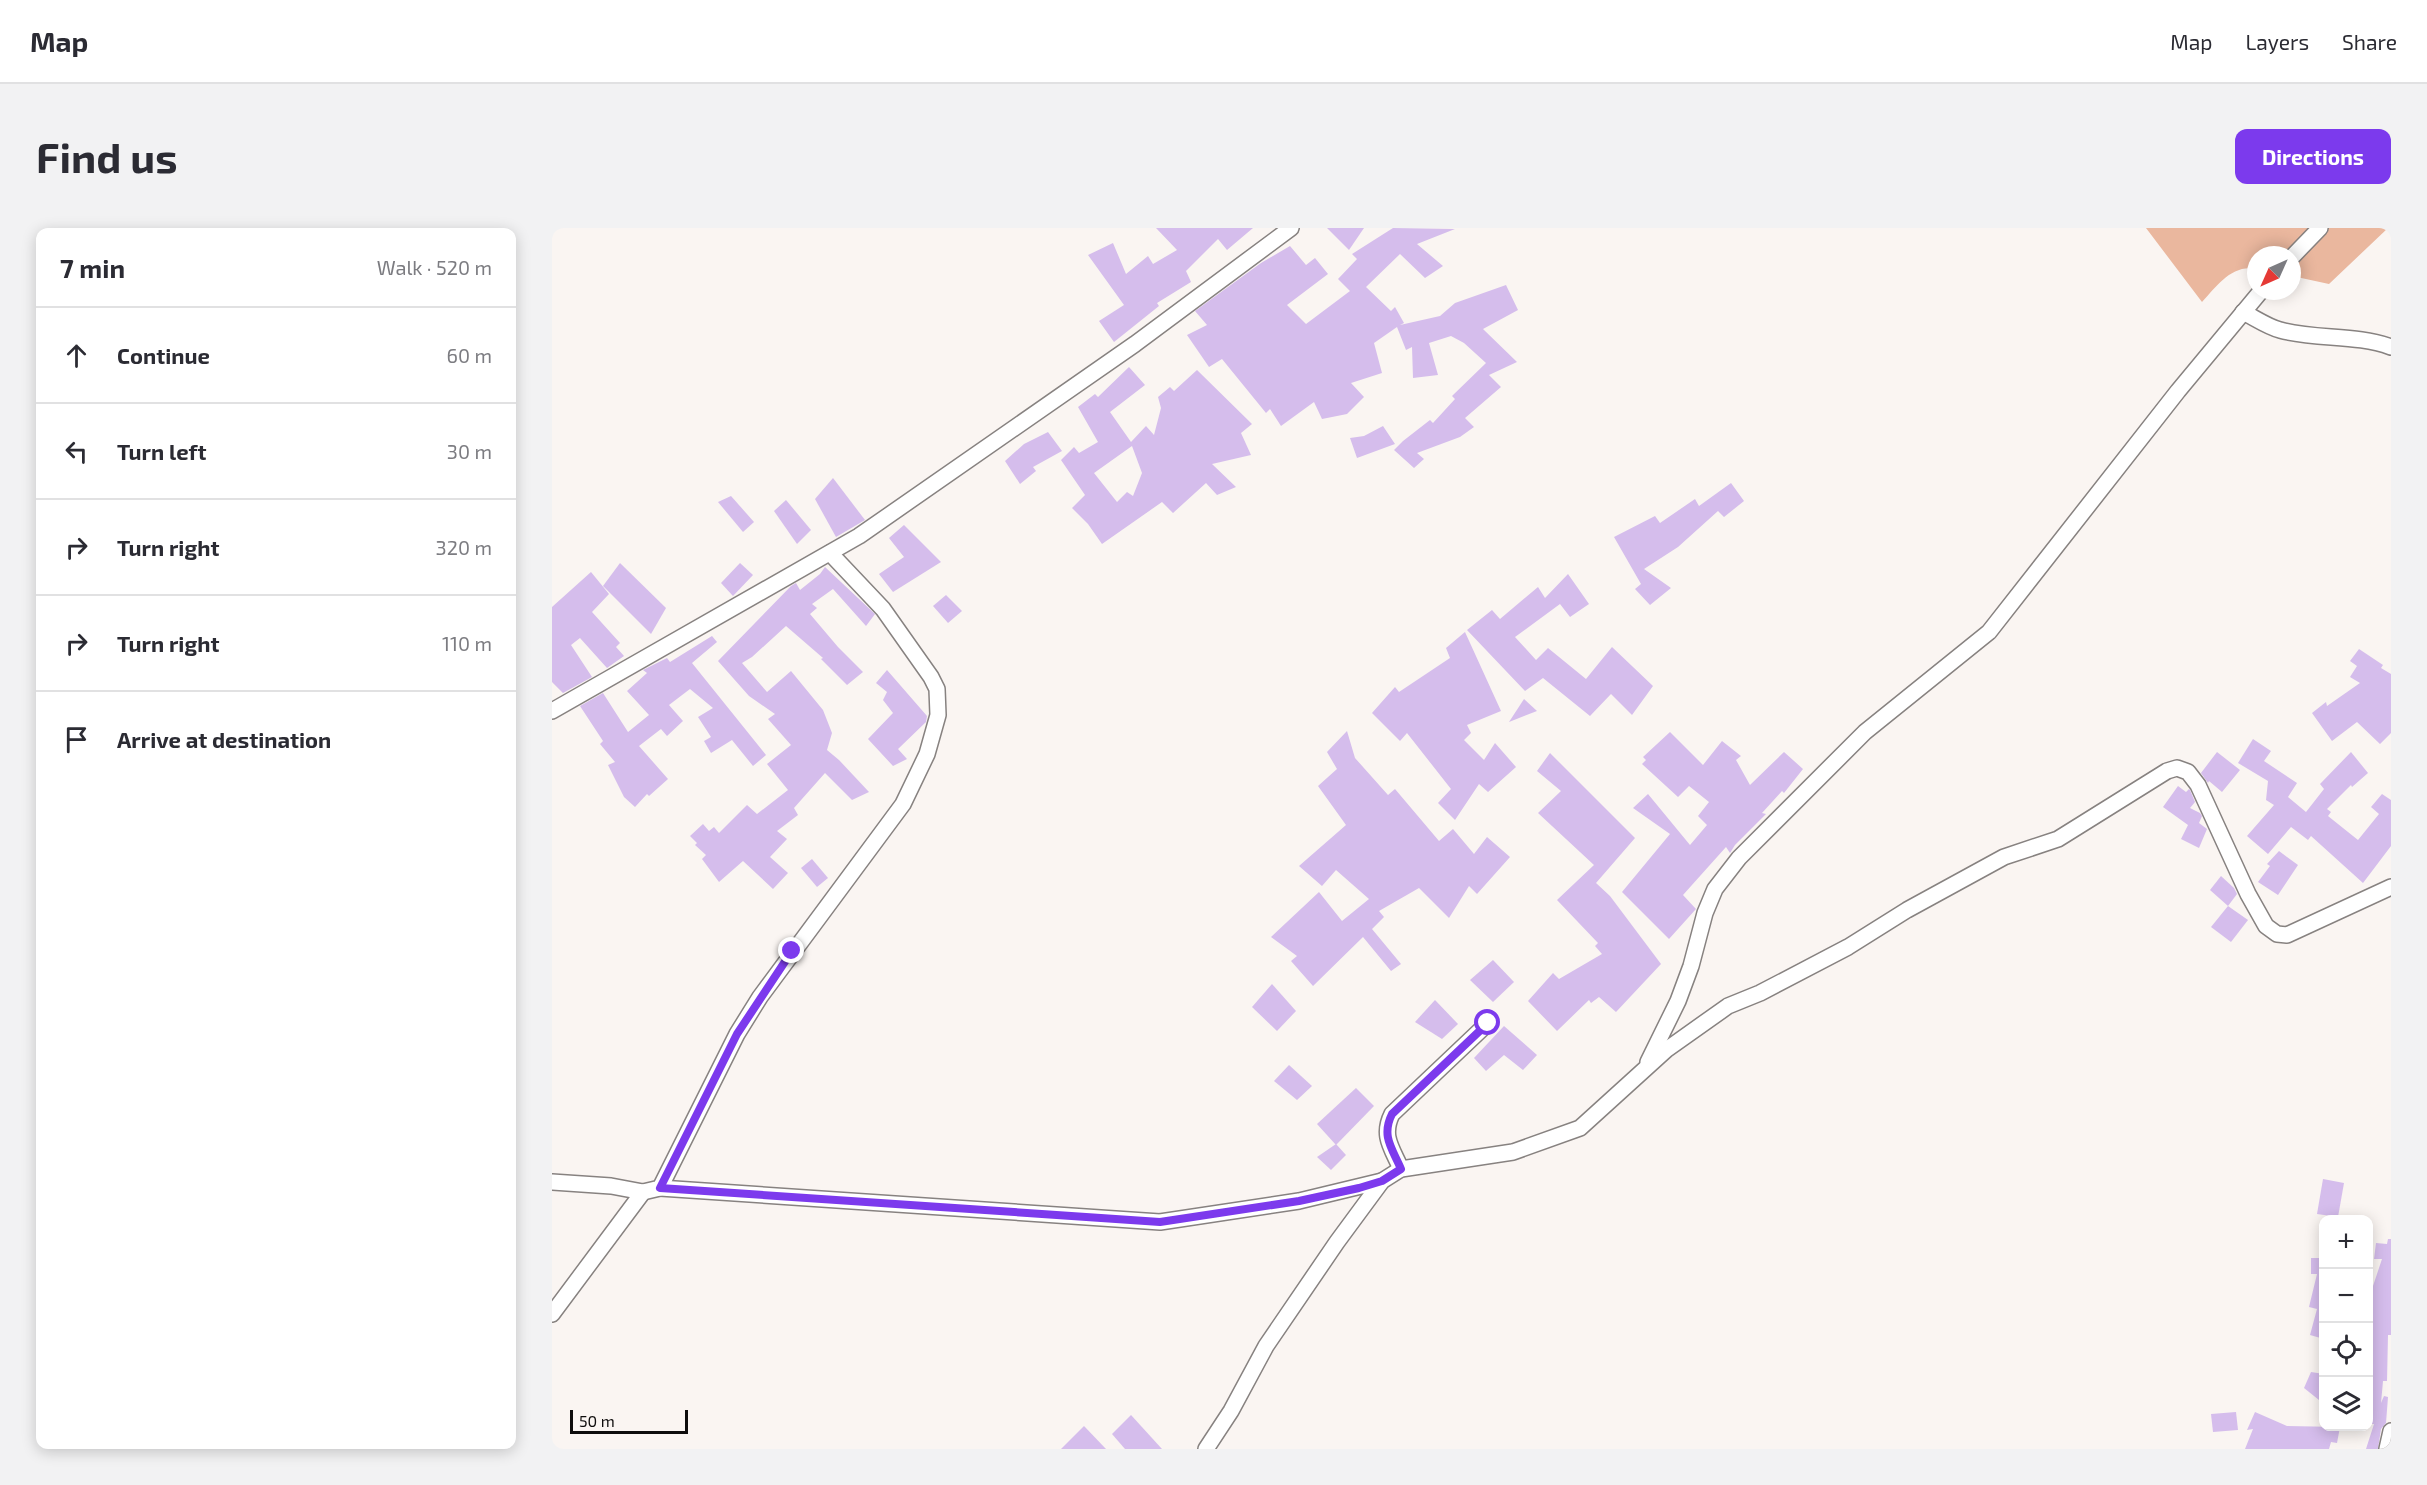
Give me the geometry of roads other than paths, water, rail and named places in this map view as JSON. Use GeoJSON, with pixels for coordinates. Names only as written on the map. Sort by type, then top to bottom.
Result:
{"type":"FeatureCollection","features":[{"type":"Feature","properties":{"kind":"street"},"geometry":{"type":"LineString","coordinates":[[552,711],[859,536],[1135,344],[1291,228]]}},
{"type":"Feature","properties":{"kind":"street"},"geometry":{"type":"LineString","coordinates":[[2301,247],[2319,228]]}},
{"type":"Feature","properties":{"kind":"street"},"geometry":{"type":"LineString","coordinates":[[1642,1074],[1678,1001],[1691,966],[1705,913],[1715,890],[1739,858],[1865,732],[1989,632],[2253,300]]}},
{"type":"Feature","properties":{"kind":"street"},"geometry":{"type":"LineString","coordinates":[[2243,312],[2279,330],[2378,342],[2391,347]]}},
{"type":"Feature","properties":{"kind":"street"},"geometry":{"type":"LineString","coordinates":[[660,1188],[737,1034],[760,997],[903,804],[927,754],[938,715],[937,689],[931,677],[883,609],[830,553]]}},
{"type":"Feature","properties":{"kind":"street"},"geometry":{"type":"LineString","coordinates":[[552,1182],[612,1185],[643,1192],[660,1188],[1160,1222],[1299,1201],[1382,1181],[1401,1169],[1513,1152],[1580,1128],[1666,1050],[1728,1006],[1760,993],[1848,947],[1907,910],[2004,857],[2058,839],[2177,768],[2188,772],[2198,785],[2248,894],[2266,926],[2277,933],[2287,935],[2391,887]]}},
{"type":"Feature","properties":{"kind":"street"},"geometry":{"type":"LineString","coordinates":[[1401,1169],[1386,1136],[1386,1125],[1392,1114],[1488,1023]]}},
{"type":"Feature","properties":{"kind":"street"},"geometry":{"type":"LineString","coordinates":[[1206,1449],[1231,1411],[1266,1346],[1382,1181]]}},
{"type":"Feature","properties":{"kind":"street"},"geometry":{"type":"LineString","coordinates":[[552,1314],[643,1192]]}},
{"type":"Feature","properties":{"kind":"street"},"geometry":{"type":"LineString","coordinates":[[2387,1449],[2391,1431]]}}]}
